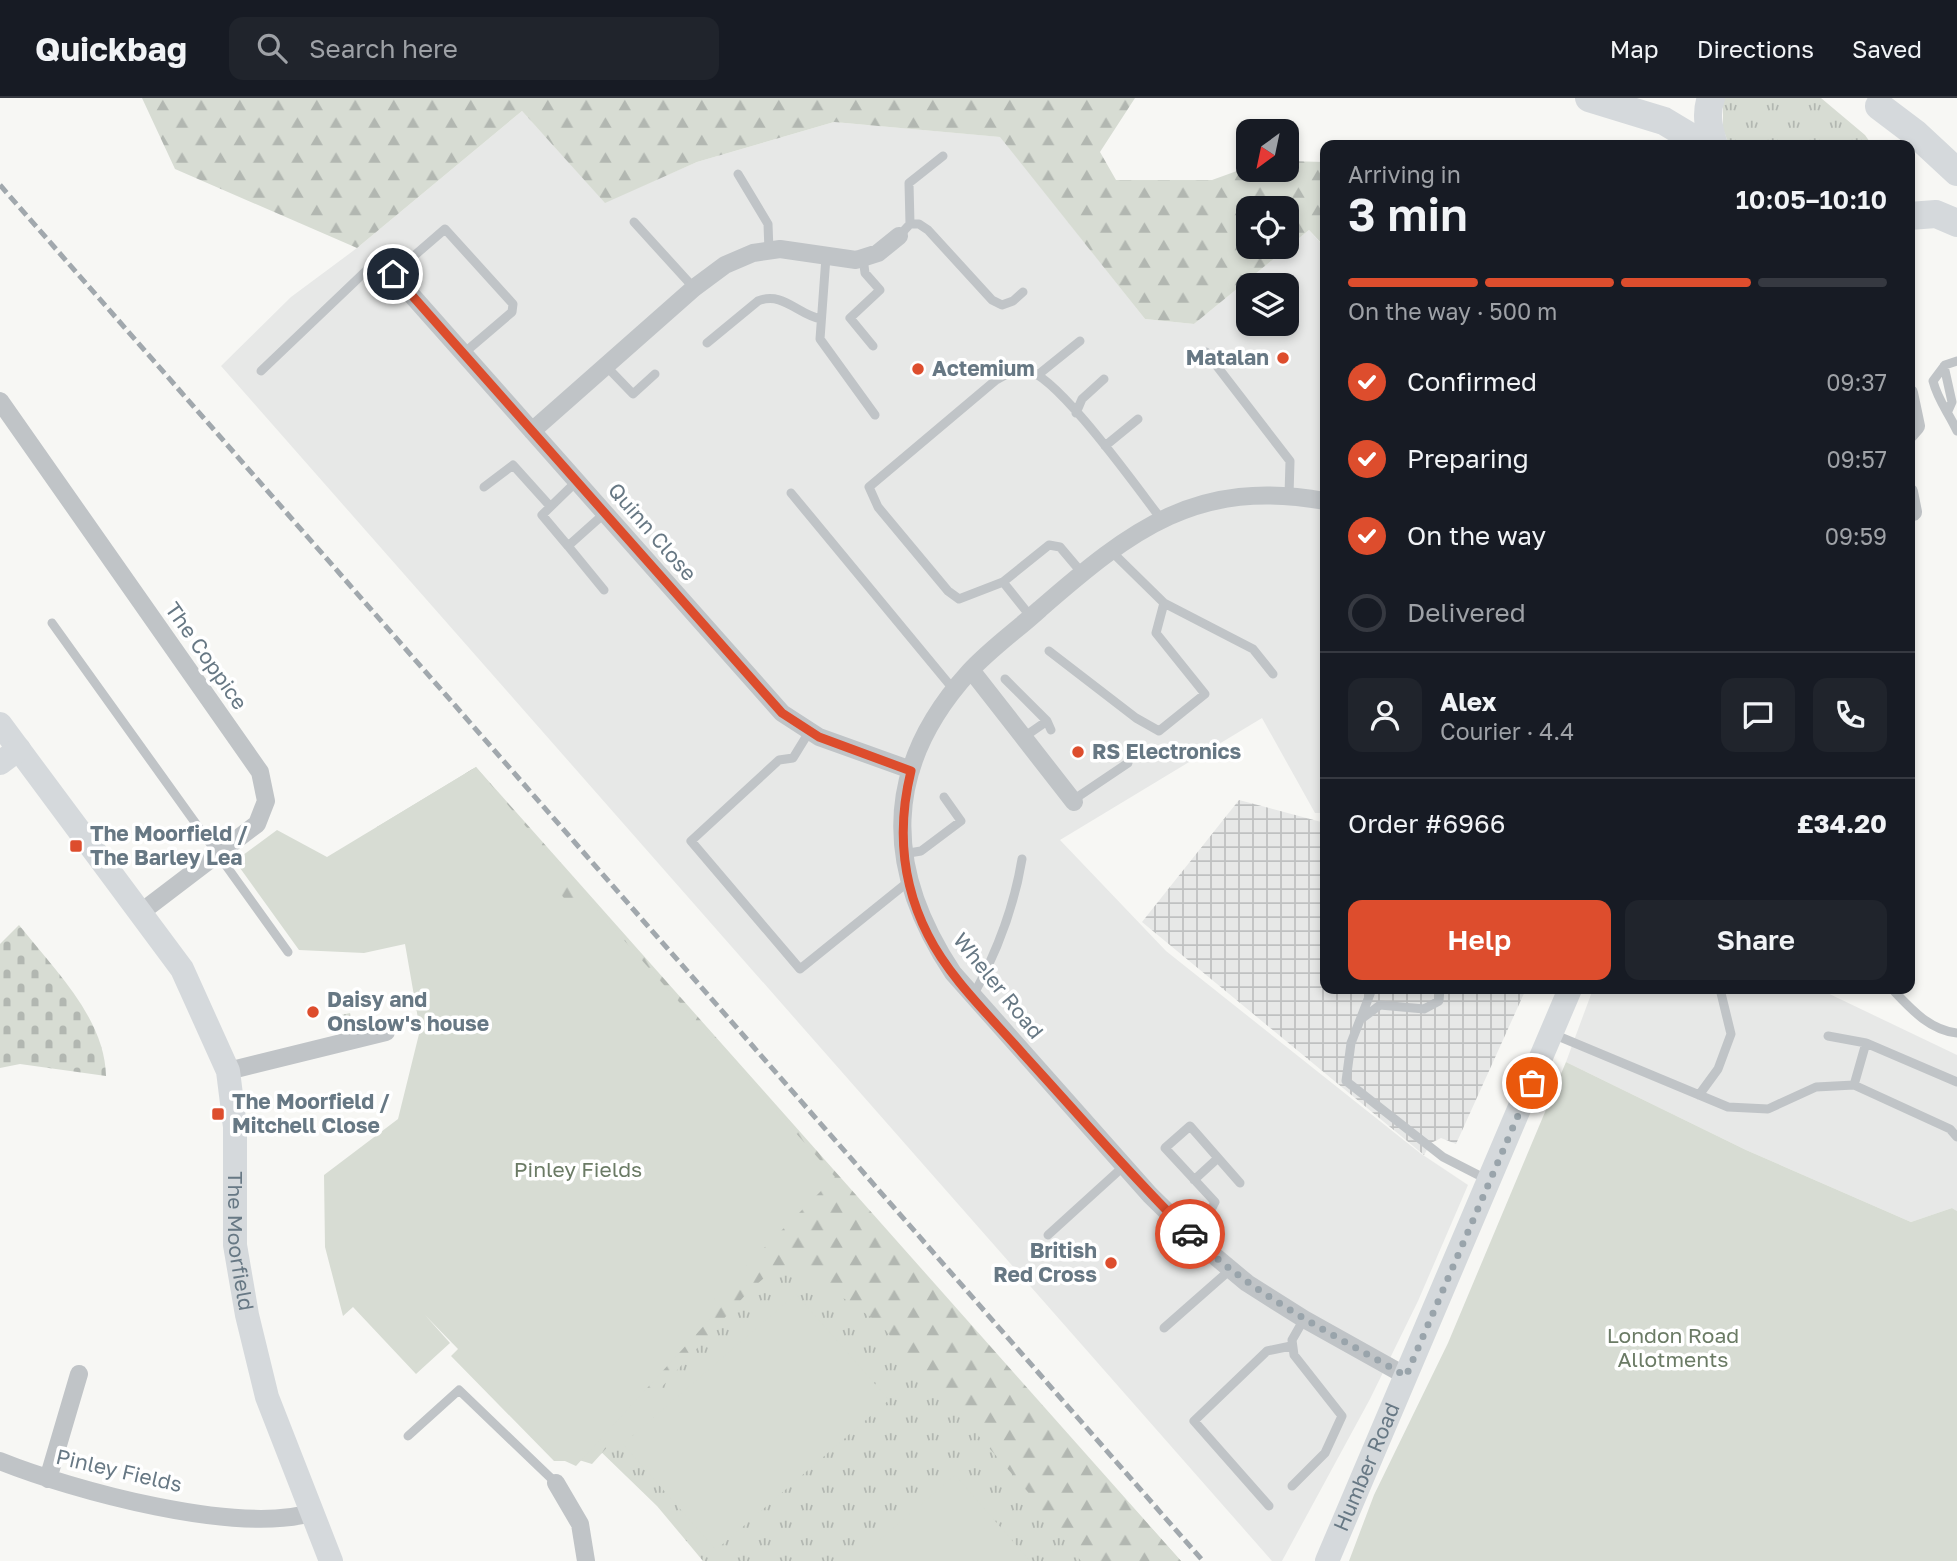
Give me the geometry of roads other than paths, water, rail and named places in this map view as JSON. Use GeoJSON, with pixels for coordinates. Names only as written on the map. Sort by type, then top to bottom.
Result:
{"type":"FeatureCollection","features":[{"type":"Feature","properties":{"kind":"main road"},"geometry":{"type":"LineString","coordinates":[[1589,98],[1664,121],[1696,140]]}},
{"type":"Feature","properties":{"kind":"main road"},"geometry":{"type":"LineString","coordinates":[[1711,98],[1708,106],[1713,140]]}},
{"type":"Feature","properties":{"kind":"main road"},"geometry":{"type":"LineString","coordinates":[[1874,101],[1895,140]]}},
{"type":"Feature","properties":{"kind":"main road"},"geometry":{"type":"LineString","coordinates":[[1874,101],[1955,166]]}},
{"type":"Feature","properties":{"kind":"main road"},"geometry":{"type":"LineString","coordinates":[[1915,216],[1936,215],[1957,223]]}},
{"type":"Feature","properties":{"kind":"street"},"geometry":{"type":"LineString","coordinates":[[533,430],[694,288],[725,265],[753,253],[780,249],[856,260],[878,253],[904,230]]}},
{"type":"Feature","properties":{"kind":"street","name":"Quinn Close"},"geometry":{"type":"LineString","coordinates":[[393,274],[782,713],[809,732],[911,771]]}},
{"type":"Feature","properties":{"kind":"street","name":"The Coppice"},"geometry":{"type":"LineString","coordinates":[[0,401],[260,772],[266,800],[257,824],[140,913]]}},
{"type":"Feature","properties":{"kind":"street","name":"Wheler Road"},"geometry":{"type":"LineString","coordinates":[[1320,500],[1289,495],[1241,494],[1203,503],[1162,520],[1111,551],[1082,573],[971,670],[931,725],[911,771],[902,818],[903,854],[908,883],[928,936],[973,996],[1124,1166],[1196,1239],[1231,1269],[1304,1319],[1406,1376]]}},
{"type":"Feature","properties":{"kind":"street"},"geometry":{"type":"LineString","coordinates":[[971,670],[1073,801]]}},
{"type":"Feature","properties":{"kind":"street","name":"The Moorfield"},"geometry":{"type":"LineString","coordinates":[[0,724],[9,757],[140,913],[182,969],[229,1071],[235,1127],[236,1245],[247,1315],[267,1397],[314,1511],[331,1561]]}},
{"type":"Feature","properties":{"kind":"street","name":"Humber Road"},"geometry":{"type":"LineString","coordinates":[[1327,1561],[1568,994]]}},
{"type":"Feature","properties":{"kind":"street"},"geometry":{"type":"LineString","coordinates":[[229,1071],[386,1032]]}},
{"type":"Feature","properties":{"kind":"street"},"geometry":{"type":"LineString","coordinates":[[48,1479],[79,1374]]}},
{"type":"Feature","properties":{"kind":"street","name":"Pinley Fields"},"geometry":{"type":"LineString","coordinates":[[0,1461],[48,1479],[128,1500],[211,1514],[282,1517],[314,1511]]}},
{"type":"Feature","properties":{"kind":"street"},"geometry":{"type":"LineString","coordinates":[[556,1483],[580,1524],[586,1561]]}},
{"type":"Feature","properties":{"kind":"lane"},"geometry":{"type":"LineString","coordinates":[[943,156],[909,183],[904,230],[919,224],[928,230],[992,300],[1002,305],[1013,301],[1023,292]]}},
{"type":"Feature","properties":{"kind":"lane"},"geometry":{"type":"LineString","coordinates":[[738,174],[768,224],[769,251]]}},
{"type":"Feature","properties":{"kind":"lane"},"geometry":{"type":"LineString","coordinates":[[634,222],[694,288]]}},
{"type":"Feature","properties":{"kind":"lane"},"geometry":{"type":"LineString","coordinates":[[261,371],[368,269],[374,267],[393,274],[442,230],[450,231],[513,304],[512,312],[464,353]]}},
{"type":"Feature","properties":{"kind":"lane"},"geometry":{"type":"LineString","coordinates":[[827,257],[820,339],[875,415]]}},
{"type":"Feature","properties":{"kind":"lane"},"geometry":{"type":"LineString","coordinates":[[863,258],[865,273],[880,290],[850,318],[873,346]]}},
{"type":"Feature","properties":{"kind":"lane"},"geometry":{"type":"LineString","coordinates":[[708,343],[758,301],[766,298],[788,302],[807,316],[821,319]]}},
{"type":"Feature","properties":{"kind":"lane"},"geometry":{"type":"LineString","coordinates":[[1039,374],[1080,341]]}},
{"type":"Feature","properties":{"kind":"lane"},"geometry":{"type":"LineString","coordinates":[[1206,352],[1290,461],[1289,495]]}},
{"type":"Feature","properties":{"kind":"lane"},"geometry":{"type":"LineString","coordinates":[[1957,361],[1945,365],[1933,381],[1938,402],[1948,411],[1957,431]]}},
{"type":"Feature","properties":{"kind":"lane"},"geometry":{"type":"LineString","coordinates":[[1945,365],[1944,375],[1952,402],[1948,411]]}},
{"type":"Feature","properties":{"kind":"lane"},"geometry":{"type":"LineString","coordinates":[[607,366],[633,394],[655,374]]}},
{"type":"Feature","properties":{"kind":"lane"},"geometry":{"type":"LineString","coordinates":[[1082,573],[1060,547],[1052,545],[1003,582],[960,599],[948,591],[878,507],[869,487],[996,380],[1014,370],[1039,374],[1105,446],[1162,520]]}},
{"type":"Feature","properties":{"kind":"lane"},"geometry":{"type":"LineString","coordinates":[[1076,413],[1082,399],[1104,379]]}},
{"type":"Feature","properties":{"kind":"lane"},"geometry":{"type":"LineString","coordinates":[[1105,446],[1138,419]]}},
{"type":"Feature","properties":{"kind":"lane"},"geometry":{"type":"LineString","coordinates":[[484,487],[513,465],[549,505]]}},
{"type":"Feature","properties":{"kind":"lane"},"geometry":{"type":"LineString","coordinates":[[577,481],[549,505],[542,515],[604,590]]}},
{"type":"Feature","properties":{"kind":"lane"},"geometry":{"type":"LineString","coordinates":[[791,494],[954,690]]}},
{"type":"Feature","properties":{"kind":"lane"},"geometry":{"type":"LineString","coordinates":[[568,546],[605,513]]}},
{"type":"Feature","properties":{"kind":"lane"},"geometry":{"type":"LineString","coordinates":[[1111,551],[1164,603],[1253,649],[1273,674]]}},
{"type":"Feature","properties":{"kind":"lane"},"geometry":{"type":"LineString","coordinates":[[1003,582],[1031,617]]}},
{"type":"Feature","properties":{"kind":"lane"},"geometry":{"type":"LineString","coordinates":[[1049,651],[1136,718],[1159,731],[1205,694],[1156,633],[1164,603]]}},
{"type":"Feature","properties":{"kind":"lane"},"geometry":{"type":"LineString","coordinates":[[52,623],[216,856],[288,952]]}},
{"type":"Feature","properties":{"kind":"lane"},"geometry":{"type":"LineString","coordinates":[[1005,680],[1049,725],[1024,737]]}},
{"type":"Feature","properties":{"kind":"lane"},"geometry":{"type":"LineString","coordinates":[[809,732],[793,758],[779,760],[691,841],[800,969],[908,883]]}},
{"type":"Feature","properties":{"kind":"lane"},"geometry":{"type":"LineString","coordinates":[[1073,801],[1128,763]]}},
{"type":"Feature","properties":{"kind":"lane"},"geometry":{"type":"LineString","coordinates":[[903,854],[921,851],[961,821],[944,797]]}},
{"type":"Feature","properties":{"kind":"lane"},"geometry":{"type":"LineString","coordinates":[[973,996],[992,961],[1007,921],[1022,859]]}},
{"type":"Feature","properties":{"kind":"lane"},"geometry":{"type":"LineString","coordinates":[[1370,994],[1351,1043],[1346,1080],[1443,1157],[1489,1181]]}},
{"type":"Feature","properties":{"kind":"lane"},"geometry":{"type":"LineString","coordinates":[[1360,1020],[1380,1005],[1424,1009],[1438,1001],[1439,994]]}},
{"type":"Feature","properties":{"kind":"lane"},"geometry":{"type":"LineString","coordinates":[[1699,1095],[1718,1069],[1731,1034],[1721,994]]}},
{"type":"Feature","properties":{"kind":"lane"},"geometry":{"type":"LineString","coordinates":[[1897,994],[1914,1012],[1944,1030],[1957,1033]]}},
{"type":"Feature","properties":{"kind":"lane"},"geometry":{"type":"LineString","coordinates":[[1553,1034],[1728,1107],[1768,1109],[1816,1087],[1854,1085],[1950,1129],[1957,1137]]}},
{"type":"Feature","properties":{"kind":"lane"},"geometry":{"type":"LineString","coordinates":[[1828,1036],[1866,1044],[1957,1082]]}},
{"type":"Feature","properties":{"kind":"lane"},"geometry":{"type":"LineString","coordinates":[[1854,1085],[1866,1044]]}},
{"type":"Feature","properties":{"kind":"lane"},"geometry":{"type":"LineString","coordinates":[[1196,1239],[1215,1202],[1165,1148],[1190,1126],[1240,1183]]}},
{"type":"Feature","properties":{"kind":"lane"},"geometry":{"type":"LineString","coordinates":[[1194,1180],[1218,1158]]}},
{"type":"Feature","properties":{"kind":"lane"},"geometry":{"type":"LineString","coordinates":[[1048,1235],[1124,1166]]}},
{"type":"Feature","properties":{"kind":"lane"},"geometry":{"type":"LineString","coordinates":[[1164,1328],[1231,1269]]}},
{"type":"Feature","properties":{"kind":"lane"},"geometry":{"type":"LineString","coordinates":[[1291,1346],[1304,1319]]}},
{"type":"Feature","properties":{"kind":"lane"},"geometry":{"type":"LineString","coordinates":[[1291,1346],[1342,1416],[1325,1453],[1292,1486]]}},
{"type":"Feature","properties":{"kind":"lane"},"geometry":{"type":"LineString","coordinates":[[1269,1506],[1194,1421],[1266,1351],[1291,1346]]}},
{"type":"Feature","properties":{"kind":"lane"},"geometry":{"type":"LineString","coordinates":[[408,1436],[459,1390],[556,1483]]}},
{"type":"Feature","properties":{"kind":"railway"},"geometry":{"type":"LineString","coordinates":[[0,185],[1203,1561]]}},
{"type":"Feature","properties":{"kind":"place","name":"Matalan"},"geometry":{"type":"Point","coordinates":[1283,358]}},
{"type":"Feature","properties":{"kind":"place","name":"Actemium"},"geometry":{"type":"Point","coordinates":[918,369]}},
{"type":"Feature","properties":{"kind":"place","name":"RS Electronics"},"geometry":{"type":"Point","coordinates":[1078,752]}},
{"type":"Feature","properties":{"kind":"place","name":"The Moorfield / The Barley Lea"},"geometry":{"type":"Point","coordinates":[76,846]}},
{"type":"Feature","properties":{"kind":"place","name":"Daisy and Onslow's house"},"geometry":{"type":"Point","coordinates":[313,1012]}},
{"type":"Feature","properties":{"kind":"place","name":"The Moorfield / Mitchell Close"},"geometry":{"type":"Point","coordinates":[218,1114]}},
{"type":"Feature","properties":{"kind":"place","name":"British Red Cross"},"geometry":{"type":"Point","coordinates":[1111,1263]}},
{"type":"Feature","properties":{"kind":"park label","name":"London Road Allotments"},"geometry":{"type":"Point","coordinates":[1673,1348]}}]}
